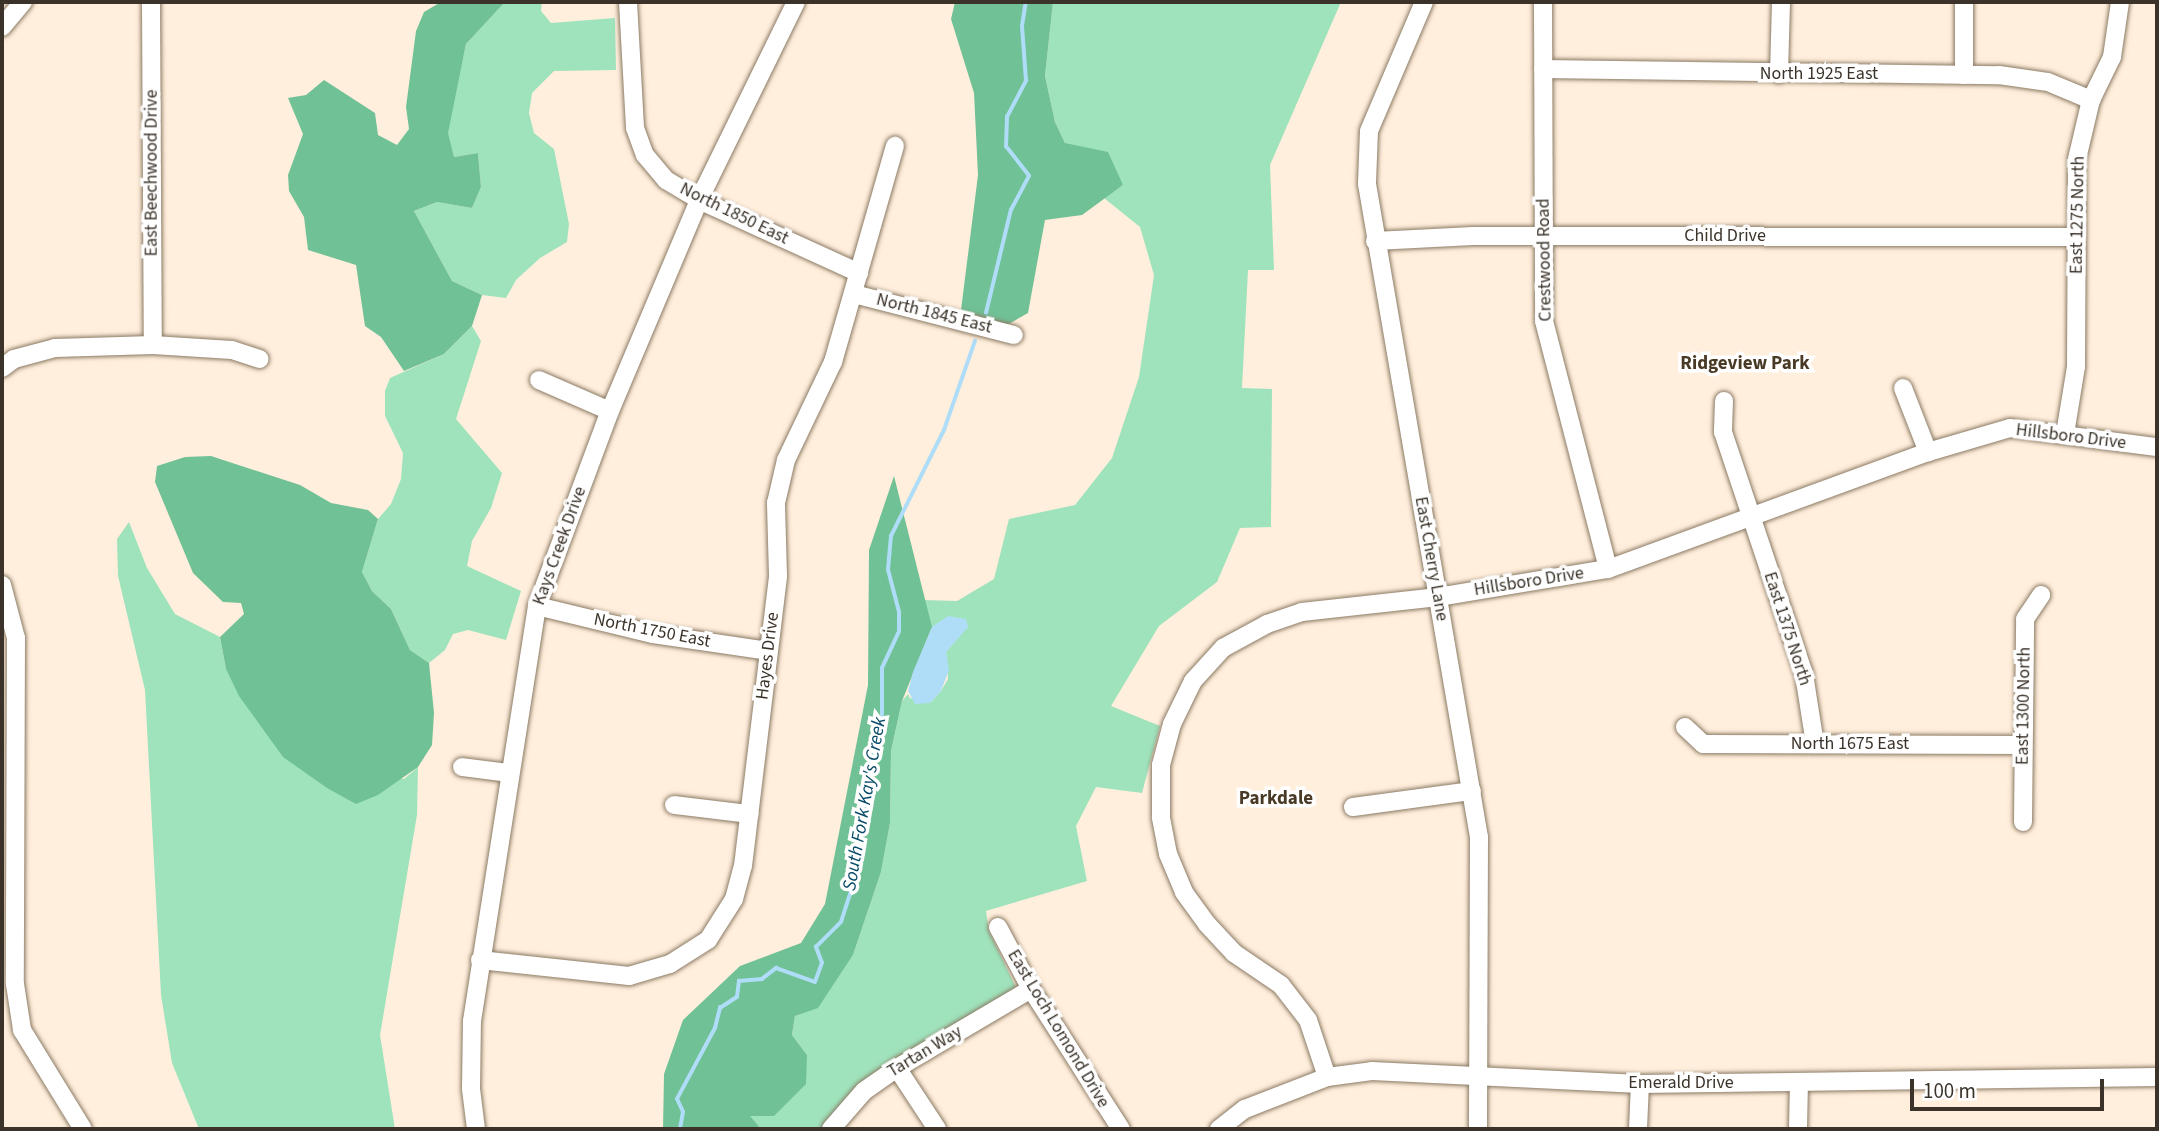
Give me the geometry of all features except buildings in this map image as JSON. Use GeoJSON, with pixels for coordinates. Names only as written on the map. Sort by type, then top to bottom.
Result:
{"type":"FeatureCollection","features":[{"type":"Feature","properties":{"kind":"street"},"geometry":{"type":"LineString","coordinates":[[2,27],[23,2]]}},
{"type":"Feature","properties":{"kind":"street","name":"East Beechwood Drive"},"geometry":{"type":"LineString","coordinates":[[151,2],[153,345]]}},
{"type":"Feature","properties":{"kind":"street","name":"North 1850 East"},"geometry":{"type":"LineString","coordinates":[[628,2],[635,128],[645,155],[666,180],[699,200],[859,274]]}},
{"type":"Feature","properties":{"kind":"street","name":"Kays Creek Drive"},"geometry":{"type":"LineString","coordinates":[[476,1129],[471,1089],[472,1021],[537,606],[610,411],[699,200],[796,2]]}},
{"type":"Feature","properties":{"kind":"street","name":"East Cherry Lane"},"geometry":{"type":"LineString","coordinates":[[1424,2],[1369,131],[1367,184],[1479,837],[1482,910],[1478,1129]]}},
{"type":"Feature","properties":{"kind":"street","name":"Crestwood Road"},"geometry":{"type":"LineString","coordinates":[[1543,2],[1544,321],[1608,569]]}},
{"type":"Feature","properties":{"kind":"street"},"geometry":{"type":"LineString","coordinates":[[1779,74],[1781,2]]}},
{"type":"Feature","properties":{"kind":"street"},"geometry":{"type":"LineString","coordinates":[[1964,2],[1964,75]]}},
{"type":"Feature","properties":{"kind":"street","name":"East 1275 North"},"geometry":{"type":"LineString","coordinates":[[2065,434],[2076,368],[2077,159],[2091,100],[2112,57],[2120,2]]}},
{"type":"Feature","properties":{"kind":"street","name":"North 1925 East"},"geometry":{"type":"LineString","coordinates":[[1543,69],[1964,75],[2048,82],[2091,100]]}},
{"type":"Feature","properties":{"kind":"street","name":"Hayes Drive"},"geometry":{"type":"LineString","coordinates":[[480,960],[629,976],[670,964],[708,940],[734,899],[749,814],[778,576],[776,503],[786,460],[833,362],[895,146]]}},
{"type":"Feature","properties":{"kind":"street","name":"Child Drive"},"geometry":{"type":"LineString","coordinates":[[1375,241],[1543,236],[2076,237]]}},
{"type":"Feature","properties":{"kind":"street","name":"North 1845 East"},"geometry":{"type":"LineString","coordinates":[[854,293],[1014,335]]}},
{"type":"Feature","properties":{"kind":"street"},"geometry":{"type":"LineString","coordinates":[[2,368],[14,359],[55,348],[153,345],[232,350],[260,359]]}},
{"type":"Feature","properties":{"kind":"street"},"geometry":{"type":"LineString","coordinates":[[539,380],[610,411]]}},
{"type":"Feature","properties":{"kind":"street"},"geometry":{"type":"LineString","coordinates":[[1903,388],[1928,452]]}},
{"type":"Feature","properties":{"kind":"street","name":"East 1375 North"},"geometry":{"type":"LineString","coordinates":[[1724,401],[1723,432],[1804,674],[1815,744]]}},
{"type":"Feature","properties":{"kind":"street","name":"Hillsboro Drive"},"geometry":{"type":"LineString","coordinates":[[1327,1077],[1308,1020],[1280,985],[1234,953],[1184,892],[1168,854],[1161,817],[1161,765],[1172,724],[1194,681],[1223,648],[1267,624],[1302,612],[1437,597],[1608,569],[1928,452],[2010,428],[2157,447]]}},
{"type":"Feature","properties":{"kind":"street"},"geometry":{"type":"LineString","coordinates":[[2,584],[16,638],[8,759],[15,984],[22,1030],[83,1129]]}},
{"type":"Feature","properties":{"kind":"street","name":"East 1300 North"},"geometry":{"type":"LineString","coordinates":[[2023,822],[2025,619],[2041,594]]}},
{"type":"Feature","properties":{"kind":"street","name":"North 1750 East"},"geometry":{"type":"LineString","coordinates":[[537,606],[653,634],[768,651]]}},
{"type":"Feature","properties":{"kind":"street","name":"North 1675 East"},"geometry":{"type":"LineString","coordinates":[[1685,727],[1703,744],[2023,745]]}},
{"type":"Feature","properties":{"kind":"street"},"geometry":{"type":"LineString","coordinates":[[462,767],[509,773]]}},
{"type":"Feature","properties":{"kind":"street"},"geometry":{"type":"LineString","coordinates":[[1353,807],[1472,791]]}},
{"type":"Feature","properties":{"kind":"street"},"geometry":{"type":"LineString","coordinates":[[674,805],[749,814]]}},
{"type":"Feature","properties":{"kind":"street","name":"East Loch Lomond Drive"},"geometry":{"type":"LineString","coordinates":[[998,927],[1031,989],[1121,1129]]}},
{"type":"Feature","properties":{"kind":"street","name":"Tartan Way"},"geometry":{"type":"LineString","coordinates":[[831,1129],[864,1091],[897,1068],[1031,989]]}},
{"type":"Feature","properties":{"kind":"street"},"geometry":{"type":"LineString","coordinates":[[897,1068],[937,1129]]}},
{"type":"Feature","properties":{"kind":"street","name":"Emerald Drive"},"geometry":{"type":"LineString","coordinates":[[1219,1129],[1245,1109],[1327,1077],[1372,1071],[1640,1084],[2157,1077]]}},
{"type":"Feature","properties":{"kind":"street"},"geometry":{"type":"LineString","coordinates":[[1798,1129],[1799,1083]]}},
{"type":"Feature","properties":{"kind":"street"},"geometry":{"type":"LineString","coordinates":[[1638,1129],[1640,1084]]}},
{"type":"Feature","properties":{"kind":"green space"},"geometry":{"type":"Polygon","coordinates":[[[441,2],[505,2],[466,44],[448,133],[454,157],[478,153],[481,187],[472,208],[437,202],[414,211],[452,281],[482,295],[472,326],[444,354],[404,371],[381,337],[365,326],[356,265],[308,250],[304,217],[289,191],[288,175],[303,134],[288,98],[306,95],[324,80],[375,113],[378,135],[397,145],[409,129],[406,107],[416,31],[424,12],[441,2]]]}},
{"type":"Feature","properties":{"kind":"green space"},"geometry":{"type":"Polygon","coordinates":[[[505,2],[542,2],[541,11],[551,23],[615,18],[616,70],[554,71],[532,93],[529,113],[534,133],[554,149],[569,224],[567,242],[540,258],[516,280],[506,298],[482,295],[452,281],[414,211],[437,202],[472,208],[481,187],[478,153],[454,157],[447,133],[466,44],[505,2]]]}},
{"type":"Feature","properties":{"kind":"green space"},"geometry":{"type":"Polygon","coordinates":[[[955,2],[1053,2],[1045,76],[1055,122],[1065,143],[1108,152],[1123,185],[1082,215],[1045,220],[1028,313],[1007,325],[961,310],[978,175],[974,93],[951,19],[955,2]]]}},
{"type":"Feature","properties":{"kind":"green space"},"geometry":{"type":"Polygon","coordinates":[[[1053,2],[1341,2],[1270,165],[1274,270],[1248,270],[1242,388],[1272,389],[1271,527],[1240,528],[1217,582],[1159,626],[1111,706],[1160,726],[1142,793],[1096,787],[1076,826],[1087,881],[986,911],[989,931],[1018,992],[826,1129],[761,1129],[749,1116],[774,1115],[807,1055],[792,1035],[795,1016],[818,1007],[853,955],[881,872],[890,823],[891,751],[902,701],[908,694],[910,698],[930,703],[941,691],[948,679],[946,652],[968,626],[931,629],[923,600],[957,601],[994,579],[1009,519],[1075,505],[1112,458],[1139,377],[1154,275],[1140,227],[1104,198],[1123,185],[1065,143],[1055,122],[1045,76],[1053,2]]]}},
{"type":"Feature","properties":{"kind":"green space"},"geometry":{"type":"Polygon","coordinates":[[[472,326],[481,341],[456,419],[502,473],[491,508],[472,541],[467,566],[521,591],[506,640],[468,630],[453,634],[445,650],[429,663],[410,650],[391,609],[372,591],[362,572],[378,519],[391,504],[401,479],[403,453],[385,416],[385,391],[390,378],[444,354],[472,326]]]}},
{"type":"Feature","properties":{"kind":"green space"},"geometry":{"type":"Polygon","coordinates":[[[211,456],[300,485],[331,503],[368,510],[378,519],[362,572],[372,591],[391,609],[410,650],[429,663],[434,713],[432,745],[418,767],[378,795],[356,804],[327,788],[283,757],[239,696],[226,669],[220,637],[244,614],[241,603],[223,602],[193,573],[155,482],[157,466],[185,457],[211,456]]]}},
{"type":"Feature","properties":{"kind":"green space"},"geometry":{"type":"Polygon","coordinates":[[[894,476],[932,627],[902,701],[891,751],[890,823],[881,872],[853,955],[818,1008],[795,1016],[792,1035],[807,1055],[806,1084],[774,1116],[750,1116],[761,1129],[663,1129],[664,1074],[683,1020],[740,966],[801,943],[825,904],[868,685],[869,550],[894,476]]]}},
{"type":"Feature","properties":{"kind":"green space"},"geometry":{"type":"Polygon","coordinates":[[[129,522],[147,568],[175,614],[220,637],[226,669],[283,757],[404,779],[418,767],[417,815],[380,1035],[395,1129],[199,1129],[172,1063],[161,995],[145,690],[118,576],[117,539],[129,522]]]}},
{"type":"Feature","properties":{"kind":"water"},"geometry":{"type":"Polygon","coordinates":[[[948,616],[966,619],[968,627],[946,652],[949,670],[941,691],[930,703],[915,704],[908,691],[913,672],[932,627],[948,616]]]}},
{"type":"Feature","properties":{"kind":"waterway","name":"South Fork Kay's Creek"},"geometry":{"type":"LineString","coordinates":[[986,313],[1011,210],[1029,176],[1006,147],[1007,117],[1026,81],[1022,26],[1026,2]]}},
{"type":"Feature","properties":{"kind":"waterway","name":"South Fork Kay's Creek"},"geometry":{"type":"LineString","coordinates":[[680,1129],[683,1112],[677,1099],[715,1028],[720,1008],[737,997],[739,981],[762,979],[776,968],[815,982],[822,963],[816,947],[841,922],[851,891],[866,786],[875,764],[874,741],[882,724],[882,668],[899,632],[899,612],[888,570],[891,536],[944,430],[975,341]]}},
{"type":"Feature","properties":{"kind":"district","name":"Ridgeview Park"},"geometry":{"type":"Point","coordinates":[1745,364]}},
{"type":"Feature","properties":{"kind":"district","name":"Parkdale"},"geometry":{"type":"Point","coordinates":[1276,799]}}]}
